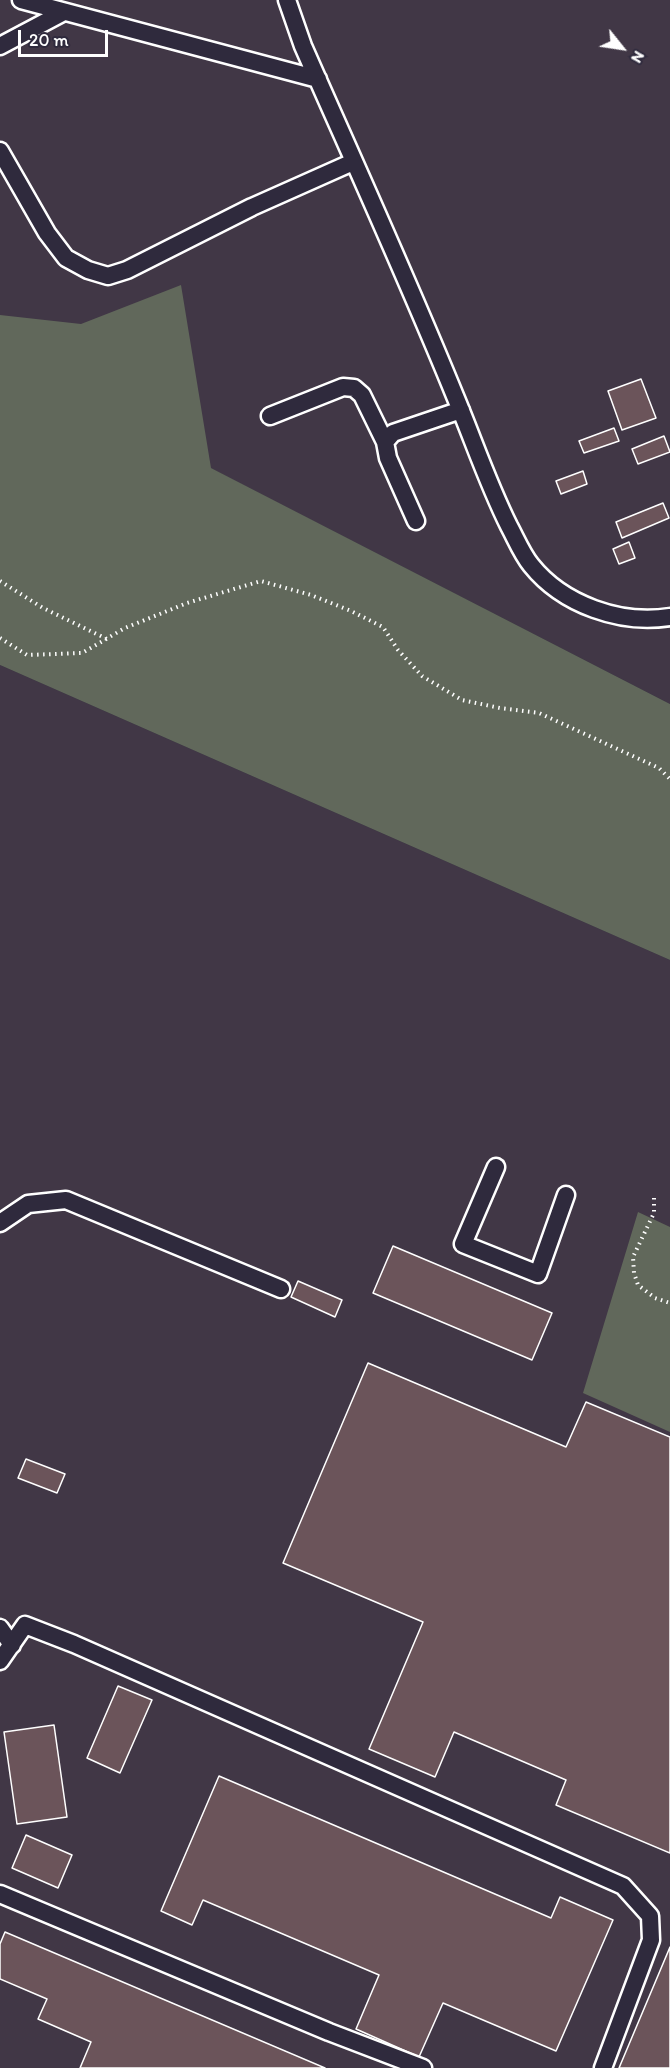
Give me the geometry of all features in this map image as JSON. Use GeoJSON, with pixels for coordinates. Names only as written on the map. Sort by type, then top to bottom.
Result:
{"type":"FeatureCollection","features":[{"type":"Feature","properties":{"kind":"lane"},"geometry":{"type":"LineString","coordinates":[[21,0],[318,79]]}},
{"type":"Feature","properties":{"kind":"lane"},"geometry":{"type":"LineString","coordinates":[[287,0],[303,46],[461,410],[501,510],[530,564],[547,582],[591,608],[624,617],[656,619],[670,617]]}},
{"type":"Feature","properties":{"kind":"lane"},"geometry":{"type":"LineString","coordinates":[[0,46],[64,12]]}},
{"type":"Feature","properties":{"kind":"lane"},"geometry":{"type":"LineString","coordinates":[[0,152],[46,233],[66,258],[88,270],[108,276],[127,270],[252,207],[354,162]]}},
{"type":"Feature","properties":{"kind":"lane"},"geometry":{"type":"LineString","coordinates":[[270,416],[343,387],[354,388],[362,395],[385,442],[388,458],[416,521]]}},
{"type":"Feature","properties":{"kind":"lane"},"geometry":{"type":"LineString","coordinates":[[385,442],[393,433],[461,410]]}},
{"type":"Feature","properties":{"kind":"lane"},"geometry":{"type":"LineString","coordinates":[[496,1167],[463,1244],[538,1274],[566,1194]]}},
{"type":"Feature","properties":{"kind":"lane"},"geometry":{"type":"LineString","coordinates":[[0,1223],[28,1204],[66,1200],[281,1289]]}},
{"type":"Feature","properties":{"kind":"lane"},"geometry":{"type":"LineString","coordinates":[[0,1661],[26,1625],[623,1886],[650,1916],[651,1941],[603,2068]]}},
{"type":"Feature","properties":{"kind":"lane"},"geometry":{"type":"LineString","coordinates":[[0,1628],[12,1645]]}},
{"type":"Feature","properties":{"kind":"lane"},"geometry":{"type":"LineString","coordinates":[[0,1894],[329,2032],[423,2068]]}},
{"type":"Feature","properties":{"kind":"path"},"geometry":{"type":"LineString","coordinates":[[0,581],[43,608],[107,639]]}},
{"type":"Feature","properties":{"kind":"path"},"geometry":{"type":"LineString","coordinates":[[0,638],[27,655],[82,653],[125,628],[188,603],[261,581],[321,599],[383,627],[398,650],[422,676],[462,700],[539,713],[659,768],[670,779]]}},
{"type":"Feature","properties":{"kind":"path"},"geometry":{"type":"LineString","coordinates":[[654,1198],[654,1213],[633,1257],[634,1273],[638,1286],[655,1298],[670,1303]]}},
{"type":"Feature","properties":{"kind":"shaded area"},"geometry":{"type":"Polygon","coordinates":[[[0,0],[670,0],[670,704],[0,360],[0,0]]]}},
{"type":"Feature","properties":{"kind":"shaded area"},"geometry":{"type":"Polygon","coordinates":[[[0,665],[670,960],[670,2068],[0,2068],[0,665]]]}},
{"type":"Feature","properties":{"kind":"green space"},"geometry":{"type":"Polygon","coordinates":[[[181,285],[211,468],[670,704],[670,960],[0,665],[0,315],[81,324],[181,285]]]}},
{"type":"Feature","properties":{"kind":"green space"},"geometry":{"type":"Polygon","coordinates":[[[638,1212],[670,1227],[670,1432],[583,1393],[638,1212]]]}},
{"type":"Feature","properties":{"kind":"building"},"geometry":{"type":"Polygon","coordinates":[[[641,379],[656,418],[622,430],[608,391],[641,379]]]}},
{"type":"Feature","properties":{"kind":"building"},"geometry":{"type":"Polygon","coordinates":[[[614,428],[619,441],[584,453],[579,441],[614,428]]]}},
{"type":"Feature","properties":{"kind":"building"},"geometry":{"type":"Polygon","coordinates":[[[664,436],[670,452],[638,464],[632,449],[664,436]]]}},
{"type":"Feature","properties":{"kind":"building"},"geometry":{"type":"Polygon","coordinates":[[[583,471],[587,484],[561,494],[556,481],[583,471]]]}},
{"type":"Feature","properties":{"kind":"building"},"geometry":{"type":"Polygon","coordinates":[[[663,503],[669,518],[622,538],[616,522],[663,503]]]}},
{"type":"Feature","properties":{"kind":"building"},"geometry":{"type":"Polygon","coordinates":[[[629,542],[635,558],[619,564],[613,549],[629,542]]]}},
{"type":"Feature","properties":{"kind":"building"},"geometry":{"type":"Polygon","coordinates":[[[393,1246],[552,1313],[532,1360],[373,1293],[393,1246]]]}},
{"type":"Feature","properties":{"kind":"building"},"geometry":{"type":"Polygon","coordinates":[[[298,1281],[342,1300],[335,1317],[291,1297],[298,1281]]]}},
{"type":"Feature","properties":{"kind":"building"},"geometry":{"type":"Polygon","coordinates":[[[368,1363],[566,1447],[586,1402],[670,1437],[670,1853],[556,1805],[566,1780],[454,1732],[435,1777],[369,1749],[423,1622],[283,1563],[368,1363]]]}},
{"type":"Feature","properties":{"kind":"building"},"geometry":{"type":"Polygon","coordinates":[[[26,1459],[65,1474],[57,1493],[18,1478],[26,1459]]]}},
{"type":"Feature","properties":{"kind":"building"},"geometry":{"type":"Polygon","coordinates":[[[118,1686],[152,1700],[120,1773],[87,1758],[118,1686]]]}},
{"type":"Feature","properties":{"kind":"building"},"geometry":{"type":"Polygon","coordinates":[[[54,1725],[67,1817],[17,1824],[4,1732],[54,1725]]]}},
{"type":"Feature","properties":{"kind":"building"},"geometry":{"type":"Polygon","coordinates":[[[219,1776],[551,1918],[560,1897],[613,1920],[556,2051],[443,2003],[419,2057],[356,2029],[379,1975],[203,1900],[192,1925],[161,1911],[219,1776]]]}},
{"type":"Feature","properties":{"kind":"building"},"geometry":{"type":"Polygon","coordinates":[[[26,1835],[72,1855],[58,1888],[12,1868],[26,1835]]]}},
{"type":"Feature","properties":{"kind":"building"},"geometry":{"type":"Polygon","coordinates":[[[5,1932],[325,2068],[80,2068],[91,2042],[38,2019],[47,1999],[0,1979],[0,1944],[5,1932]]]}},
{"type":"Feature","properties":{"kind":"building"},"geometry":{"type":"Polygon","coordinates":[[[670,1947],[670,2068],[619,2068],[670,1947]]]}}]}
